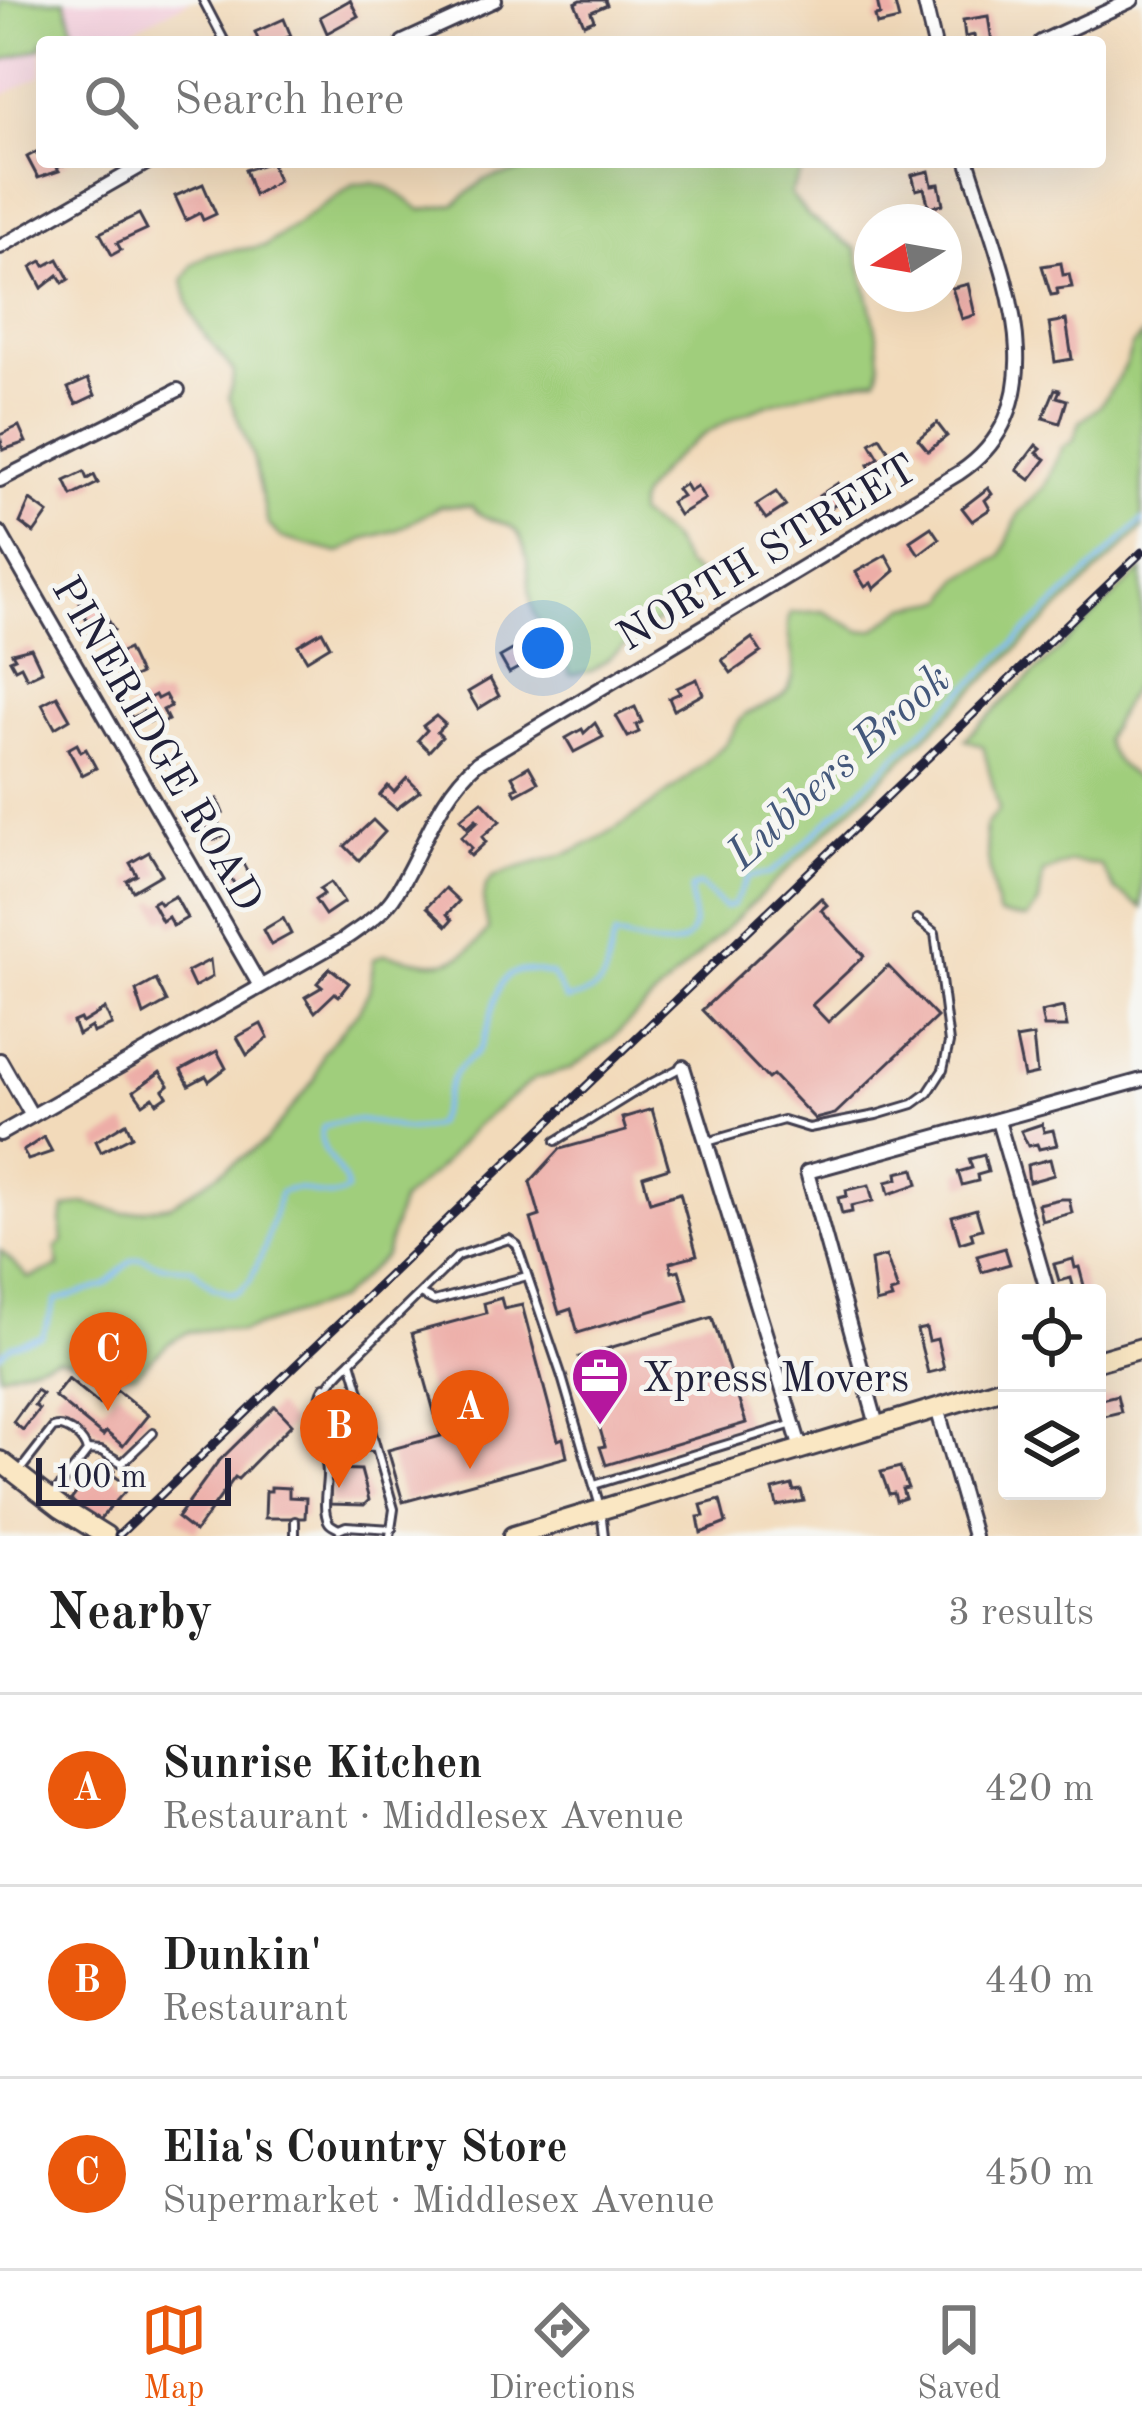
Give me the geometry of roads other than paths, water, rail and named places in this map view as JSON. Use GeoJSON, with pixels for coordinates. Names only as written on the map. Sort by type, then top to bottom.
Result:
{"type":"FeatureCollection","features":[{"type":"Feature","properties":{"kind":"main road"},"geometry":{"type":"LineString","coordinates":[[1106,1358],[1142,1348]]}},
{"type":"Feature","properties":{"kind":"main road"},"geometry":{"type":"LineString","coordinates":[[513,1536],[998,1390]]}},
{"type":"Feature","properties":{"kind":"main road"},"geometry":{"type":"LineString","coordinates":[[0,1461],[106,1536]]}},
{"type":"Feature","properties":{"kind":"street"},"geometry":{"type":"LineString","coordinates":[[416,36],[496,0]]}},
{"type":"Feature","properties":{"kind":"street"},"geometry":{"type":"LineString","coordinates":[[924,0],[933,36]]}},
{"type":"Feature","properties":{"kind":"street"},"geometry":{"type":"LineString","coordinates":[[1054,36],[1132,0]]}},
{"type":"Feature","properties":{"kind":"street"},"geometry":{"type":"LineString","coordinates":[[0,247],[138,168]]}},
{"type":"Feature","properties":{"kind":"street","name":"NORTH STREET"},"geometry":{"type":"LineString","coordinates":[[0,1134],[343,940],[382,910],[447,796],[477,763],[959,473],[992,446],[1008,423],[1015,398],[1017,345],[1006,289],[970,168]]}},
{"type":"Feature","properties":{"kind":"street"},"geometry":{"type":"LineString","coordinates":[[0,480],[178,390]]}},
{"type":"Feature","properties":{"kind":"street","name":"PINERIDGE ROAD"},"geometry":{"type":"LineString","coordinates":[[0,533],[260,986]]}},
{"type":"Feature","properties":{"kind":"street"},"geometry":{"type":"LineString","coordinates":[[0,1060],[32,1116]]}},
{"type":"Feature","properties":{"kind":"street"},"geometry":{"type":"LineString","coordinates":[[683,1067],[801,1449]]}},
{"type":"Feature","properties":{"kind":"street"},"geometry":{"type":"LineString","coordinates":[[878,1426],[807,1172],[1142,1080]]}},
{"type":"Feature","properties":{"kind":"street"},"geometry":{"type":"LineString","coordinates":[[998,1120],[1045,1284]]}},
{"type":"Feature","properties":{"kind":"street"},"geometry":{"type":"LineString","coordinates":[[937,1408],[974,1536]]}},
{"type":"Feature","properties":{"kind":"lane"},"geometry":{"type":"LineString","coordinates":[[203,0],[222,36]]}},
{"type":"Feature","properties":{"kind":"lane"},"geometry":{"type":"LineString","coordinates":[[706,1142],[783,1120],[809,1128],[876,1115],[913,1104],[928,1093],[944,1070],[949,1032],[935,933],[917,919]]}},
{"type":"Feature","properties":{"kind":"lane"},"geometry":{"type":"LineString","coordinates":[[556,1141],[683,1067]]}},
{"type":"Feature","properties":{"kind":"lane"},"geometry":{"type":"LineString","coordinates":[[351,1361],[395,1510],[391,1533],[344,1526],[338,1533],[328,1522],[319,1402],[325,1386],[463,1253],[508,1240],[516,1243],[594,1485],[604,1536]]}},
{"type":"Feature","properties":{"kind":"lane"},"geometry":{"type":"LineString","coordinates":[[420,1294],[434,1301],[527,1276]]}},
{"type":"Feature","properties":{"kind":"lane"},"geometry":{"type":"LineString","coordinates":[[325,1386],[323,1395],[341,1446],[376,1447]]}},
{"type":"Feature","properties":{"kind":"lane"},"geometry":{"type":"LineString","coordinates":[[594,1485],[793,1424]]}},
{"type":"Feature","properties":{"kind":"lane"},"geometry":{"type":"LineString","coordinates":[[17,1474],[57,1426],[87,1450],[101,1451],[124,1463],[153,1433]]}},
{"type":"Feature","properties":{"kind":"lane"},"geometry":{"type":"LineString","coordinates":[[50,1500],[87,1450]]}},
{"type":"Feature","properties":{"kind":"lane"},"geometry":{"type":"LineString","coordinates":[[295,1521],[295,1536]]}},
{"type":"Feature","properties":{"kind":"waterway","name":"Lubbers Brook"},"geometry":{"type":"LineString","coordinates":[[0,1355],[11,1345],[42,1336],[56,1300],[104,1286],[132,1260],[191,1268],[213,1288],[231,1294],[240,1291],[250,1281],[265,1247],[280,1193],[297,1189],[331,1196],[347,1190],[326,1152],[323,1127],[357,1120],[407,1129],[434,1125],[455,1073],[481,1046],[506,978],[531,970],[552,975],[566,1000],[582,996],[604,978],[615,936],[658,945],[681,943],[688,937],[693,927],[691,888],[700,885],[725,908],[733,905],[748,877],[769,874],[788,859],[1142,521]]}},
{"type":"Feature","properties":{"kind":"railway"},"geometry":{"type":"LineString","coordinates":[[118,1536],[1142,552]]}},
{"type":"Feature","properties":{"kind":"place","name":"Elia's Country Store"},"geometry":{"type":"Point","coordinates":[108,1411]}},
{"type":"Feature","properties":{"kind":"place","name":"Xpress Movers"},"geometry":{"type":"Point","coordinates":[600,1427]}},
{"type":"Feature","properties":{"kind":"place","name":"Sunrise Kitchen"},"geometry":{"type":"Point","coordinates":[470,1469]}},
{"type":"Feature","properties":{"kind":"place","name":"Dunkin'"},"geometry":{"type":"Point","coordinates":[339,1488]}}]}
